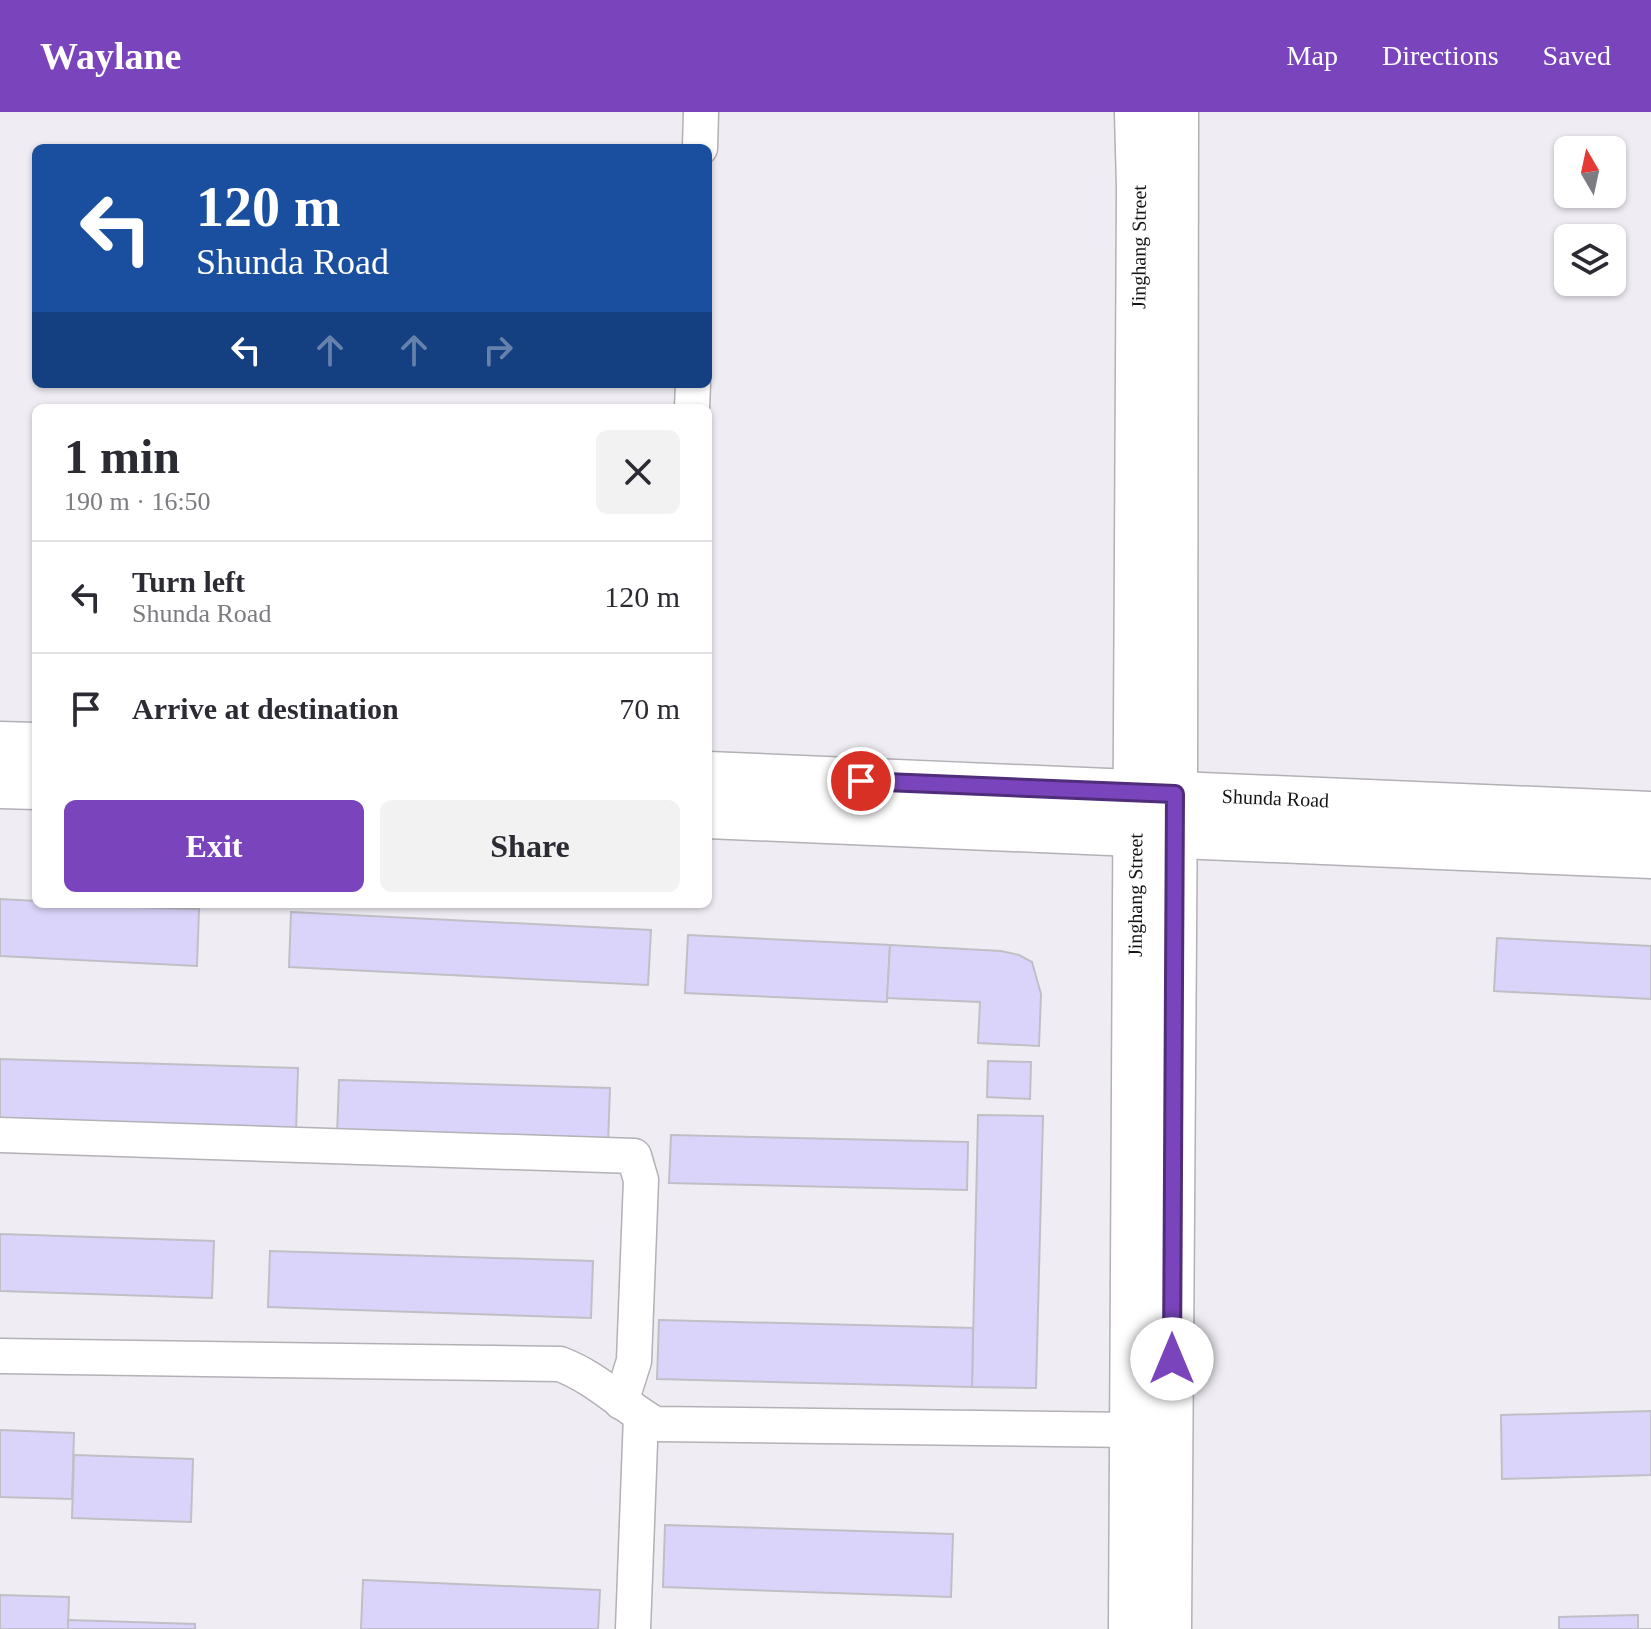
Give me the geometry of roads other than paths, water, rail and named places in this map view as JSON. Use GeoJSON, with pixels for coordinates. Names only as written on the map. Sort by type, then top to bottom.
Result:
{"type":"FeatureCollection","features":[{"type":"Feature","properties":{"kind":"main road","name":"Jinghang Street"},"geometry":{"type":"LineString","coordinates":[[1137,112],[1156,814],[1169,1629]]}},
{"type":"Feature","properties":{"kind":"main road","name":"Jinghang Street"},"geometry":{"type":"LineString","coordinates":[[1131,1629],[1133,1430],[1156,814],[1176,112]]}},
{"type":"Feature","properties":{"kind":"main road"},"geometry":{"type":"LineString","coordinates":[[0,744],[32,745]]}},
{"type":"Feature","properties":{"kind":"main road","name":"Shunda Road"},"geometry":{"type":"LineString","coordinates":[[712,774],[1651,856]]}},
{"type":"Feature","properties":{"kind":"main road"},"geometry":{"type":"LineString","coordinates":[[0,786],[32,787]]}},
{"type":"Feature","properties":{"kind":"main road","name":"Shunda Road"},"geometry":{"type":"LineString","coordinates":[[712,816],[1651,814]]}},
{"type":"Feature","properties":{"kind":"street"},"geometry":{"type":"LineString","coordinates":[[700,144],[701,112]]}},
{"type":"Feature","properties":{"kind":"street"},"geometry":{"type":"LineString","coordinates":[[0,1135],[634,1156],[641,1180],[631,1409],[633,1629]]}},
{"type":"Feature","properties":{"kind":"street"},"geometry":{"type":"LineString","coordinates":[[0,1356],[560,1364],[600,1384],[655,1424],[1133,1430]]}}]}
